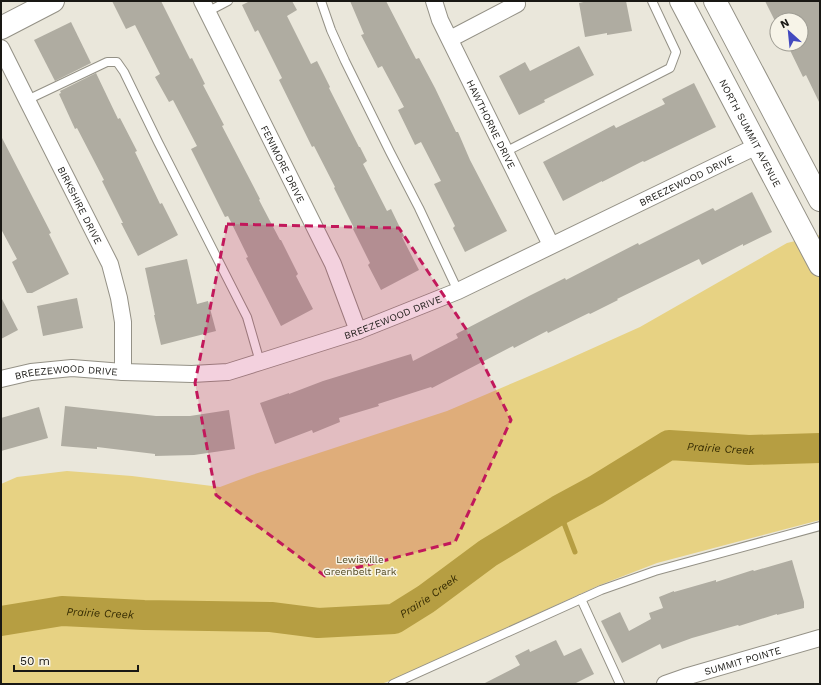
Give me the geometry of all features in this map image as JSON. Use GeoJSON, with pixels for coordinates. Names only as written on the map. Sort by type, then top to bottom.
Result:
{"type":"FeatureCollection","features":[{"type":"Feature","properties":{"kind":"main road"},"geometry":{"type":"LineString","coordinates":[[1,28],[53,1]]}},
{"type":"Feature","properties":{"kind":"main road","name":"NORTH SUMMIT AVENUE"},"geometry":{"type":"LineString","coordinates":[[681,1],[820,265]]}},
{"type":"Feature","properties":{"kind":"main road"},"geometry":{"type":"LineString","coordinates":[[715,1],[820,200]]}},
{"type":"Feature","properties":{"kind":"street","name":"HAWTHORNE DRIVE"},"geometry":{"type":"LineString","coordinates":[[434,1],[440,20],[551,245]]}},
{"type":"Feature","properties":{"kind":"street"},"geometry":{"type":"LineString","coordinates":[[450,39],[517,3]]}},
{"type":"Feature","properties":{"kind":"street","name":"FENIMORE DRIVE"},"geometry":{"type":"LineString","coordinates":[[204,6],[333,264],[358,331]]}},
{"type":"Feature","properties":{"kind":"street","name":"BIRKSHIRE DRIVE"},"geometry":{"type":"LineString","coordinates":[[1,48],[110,264],[119,298],[123,322],[123,372]]}},
{"type":"Feature","properties":{"kind":"street","name":"BREEZEWOOD DRIVE"},"geometry":{"type":"LineString","coordinates":[[1,379],[31,372],[72,368],[123,372],[192,374],[228,372],[358,331],[458,291],[757,146]]}},
{"type":"Feature","properties":{"kind":"street","name":"SUMMIT POINTE"},"geometry":{"type":"LineString","coordinates":[[665,684],[820,638]]}},
{"type":"Feature","properties":{"kind":"lane"},"geometry":{"type":"LineString","coordinates":[[204,6],[228,1]]}},
{"type":"Feature","properties":{"kind":"lane"},"geometry":{"type":"LineString","coordinates":[[321,1],[331,30],[345,61],[419,208],[458,291]]}},
{"type":"Feature","properties":{"kind":"lane"},"geometry":{"type":"LineString","coordinates":[[505,152],[670,68],[676,52],[652,1]]}},
{"type":"Feature","properties":{"kind":"lane"},"geometry":{"type":"LineString","coordinates":[[27,100],[107,62],[117,62],[124,72],[247,317],[260,362]]}},
{"type":"Feature","properties":{"kind":"lane"},"geometry":{"type":"LineString","coordinates":[[393,684],[601,590],[655,571],[820,526]]}},
{"type":"Feature","properties":{"kind":"lane"},"geometry":{"type":"LineString","coordinates":[[581,599],[620,684]]}},
{"type":"Feature","properties":{"kind":"highlighted area"},"geometry":{"type":"Polygon","coordinates":[[[227,224],[399,228],[466,329],[511,420],[455,542],[325,576],[216,495],[195,383],[227,224]]]}},
{"type":"Feature","properties":{"kind":"green space","name":"Lewisville Greenbelt Park"},"geometry":{"type":"Polygon","coordinates":[[[820,235],[820,520],[657,563],[600,585],[395,679],[381,684],[1,684],[1,484],[17,477],[67,471],[132,476],[220,487],[252,475],[447,411],[640,327],[787,243],[820,235]]]}},
{"type":"Feature","properties":{"kind":"building"},"geometry":{"type":"Polygon","coordinates":[[[112,1],[161,1],[190,59],[192,58],[205,84],[203,85],[224,125],[222,126],[298,274],[296,276],[313,309],[281,326],[246,258],[248,257],[228,216],[225,217],[191,149],[197,146],[173,100],[169,102],[155,77],[160,74],[135,25],[126,29],[112,1]]]}},
{"type":"Feature","properties":{"kind":"building"},"geometry":{"type":"Polygon","coordinates":[[[250,1],[292,1],[297,10],[287,16],[311,64],[317,61],[330,87],[329,88],[367,161],[363,164],[387,211],[391,209],[404,236],[402,237],[419,270],[381,290],[368,265],[370,263],[334,188],[335,187],[314,146],[312,147],[279,80],[282,78],[258,30],[255,32],[242,5],[250,1]]]}},
{"type":"Feature","properties":{"kind":"building"},"geometry":{"type":"Polygon","coordinates":[[[350,1],[386,1],[416,59],[419,58],[435,88],[507,231],[465,252],[453,228],[455,226],[434,184],[441,181],[421,142],[415,145],[398,110],[404,107],[382,66],[378,68],[361,35],[364,34],[350,1]]]}},
{"type":"Feature","properties":{"kind":"building"},"geometry":{"type":"Polygon","coordinates":[[[588,1],[626,1],[632,31],[585,37],[579,3],[588,1]]]}},
{"type":"Feature","properties":{"kind":"building"},"geometry":{"type":"Polygon","coordinates":[[[765,1],[820,1],[820,104],[806,75],[803,77],[791,52],[809,52],[809,12],[770,12],[765,1]]]}},
{"type":"Feature","properties":{"kind":"building"},"geometry":{"type":"Polygon","coordinates":[[[71,22],[91,63],[55,81],[34,40],[71,22]]]}},
{"type":"Feature","properties":{"kind":"building"},"geometry":{"type":"Polygon","coordinates":[[[579,46],[594,75],[544,100],[545,102],[519,115],[499,76],[525,62],[530,71],[579,46]]]}},
{"type":"Feature","properties":{"kind":"building"},"geometry":{"type":"Polygon","coordinates":[[[96,73],[118,119],[120,118],[137,151],[135,152],[160,204],[162,203],[178,235],[138,256],[102,181],[104,180],[77,128],[75,129],[59,94],[61,93],[60,91],[96,73]]]}},
{"type":"Feature","properties":{"kind":"building"},"geometry":{"type":"Polygon","coordinates":[[[694,83],[716,127],[563,201],[543,162],[614,125],[616,128],[665,104],[662,99],[694,83]]]}},
{"type":"Feature","properties":{"kind":"building"},"geometry":{"type":"Polygon","coordinates":[[[1,136],[51,233],[49,234],[69,274],[32,293],[27,293],[12,262],[17,259],[1,229],[1,136]]]}},
{"type":"Feature","properties":{"kind":"building"},"geometry":{"type":"Polygon","coordinates":[[[752,192],[772,232],[743,246],[743,244],[702,265],[699,259],[617,299],[618,300],[590,314],[589,313],[548,333],[547,331],[514,348],[513,346],[432,388],[431,387],[378,404],[379,406],[339,418],[340,422],[313,433],[312,430],[275,444],[260,403],[323,381],[411,354],[413,361],[458,338],[456,334],[565,278],[566,280],[638,243],[639,245],[713,208],[715,211],[752,192]]]}},
{"type":"Feature","properties":{"kind":"building"},"geometry":{"type":"Polygon","coordinates":[[[187,259],[197,304],[208,301],[216,331],[161,345],[145,268],[187,259]]]}},
{"type":"Feature","properties":{"kind":"building"},"geometry":{"type":"Polygon","coordinates":[[[1,297],[18,330],[1,339],[1,297]]]}},
{"type":"Feature","properties":{"kind":"building"},"geometry":{"type":"Polygon","coordinates":[[[77,298],[83,328],[43,336],[37,306],[77,298]]]}},
{"type":"Feature","properties":{"kind":"building"},"geometry":{"type":"Polygon","coordinates":[[[65,406],[156,416],[190,416],[229,410],[235,449],[194,455],[155,456],[155,454],[97,447],[97,449],[61,446],[65,406]]]}},
{"type":"Feature","properties":{"kind":"building"},"geometry":{"type":"Polygon","coordinates":[[[39,407],[48,438],[1,451],[1,418],[39,407]]]}},
{"type":"Feature","properties":{"kind":"building"},"geometry":{"type":"Polygon","coordinates":[[[792,560],[804,602],[804,608],[692,638],[662,649],[660,644],[622,663],[601,621],[620,612],[629,631],[651,619],[649,613],[663,608],[659,597],[674,591],[716,580],[716,582],[753,570],[754,571],[792,560]]]}},
{"type":"Feature","properties":{"kind":"building"},"geometry":{"type":"Polygon","coordinates":[[[556,640],[564,656],[581,648],[594,674],[574,684],[483,684],[520,665],[515,656],[529,649],[530,652],[556,640]]]}},
{"type":"Feature","properties":{"kind":"waterway","name":"Prairie Creek"},"geometry":{"type":"LineString","coordinates":[[1,621],[62,611],[144,615],[271,617],[318,623],[394,619],[426,599],[488,553],[559,510],[596,490],[669,445],[749,450],[820,448]]}},
{"type":"Feature","properties":{"kind":"waterway"},"geometry":{"type":"LineString","coordinates":[[559,510],[575,552]]}}]}
